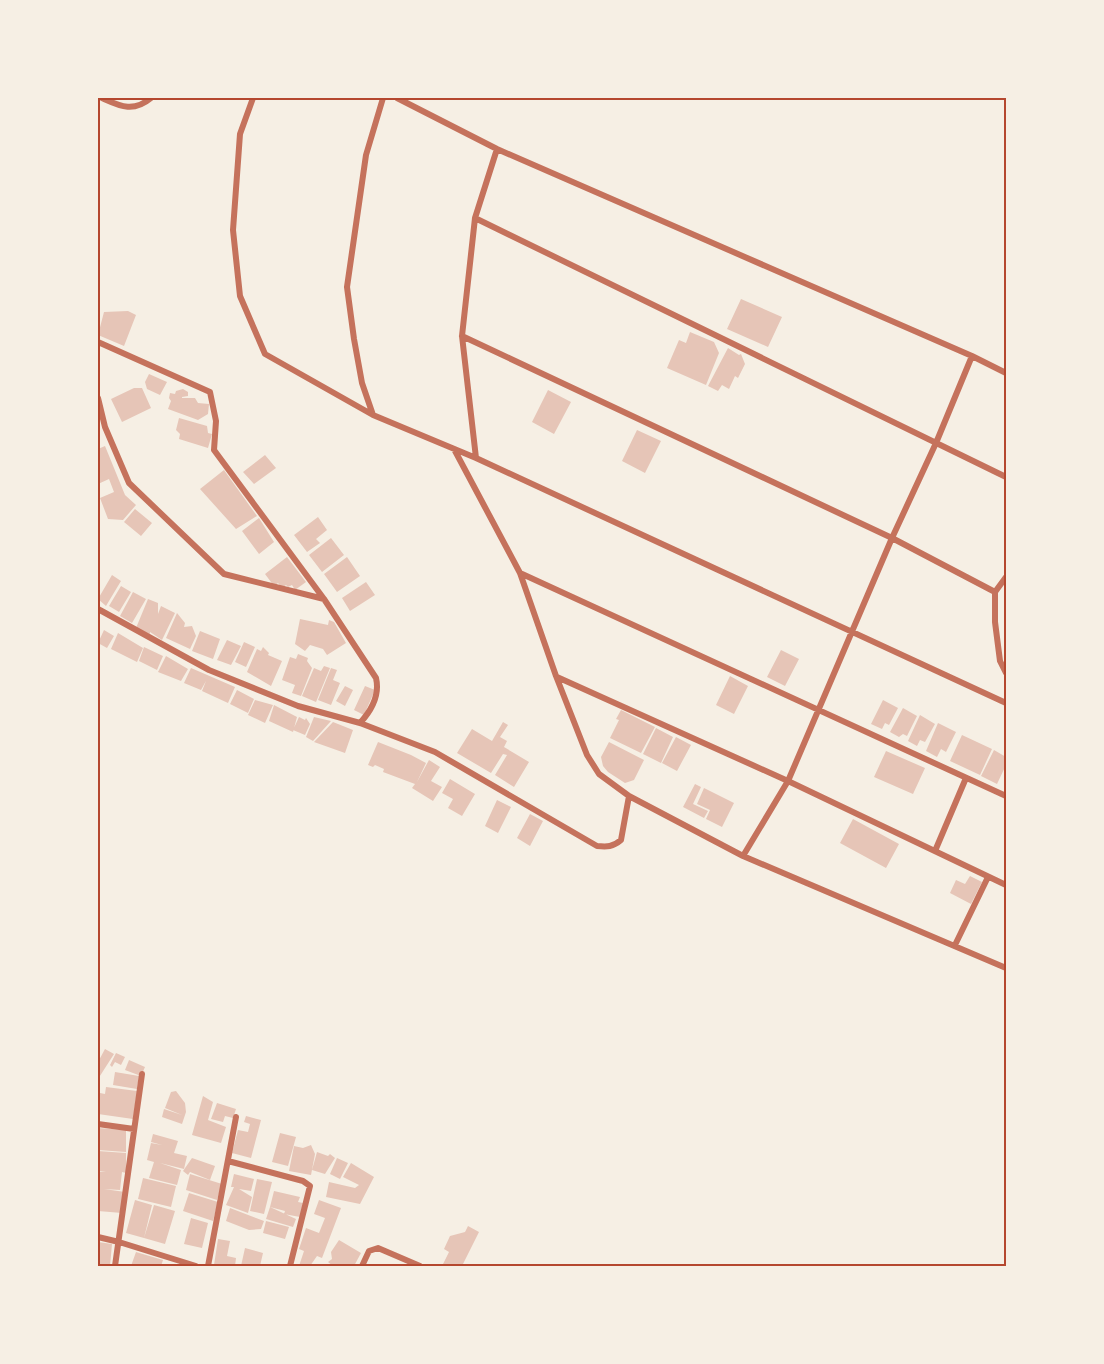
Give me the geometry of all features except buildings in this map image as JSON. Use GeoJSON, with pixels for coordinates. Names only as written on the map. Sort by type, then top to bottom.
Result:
{"type":"FeatureCollection","features":[{"type":"Feature","properties":{"kind":"street"},"geometry":{"type":"LineString","coordinates":[[102,98],[123,108],[145,103],[151,98]]}},
{"type":"Feature","properties":{"kind":"street"},"geometry":{"type":"LineString","coordinates":[[253,98],[240,135],[233,230],[240,296],[265,354],[373,415],[476,458],[1006,704]]}},
{"type":"Feature","properties":{"kind":"street"},"geometry":{"type":"LineString","coordinates":[[373,415],[362,382],[347,287],[366,155],[383,98]]}},
{"type":"Feature","properties":{"kind":"street"},"geometry":{"type":"LineString","coordinates":[[397,98],[497,149],[972,356],[1006,373]]}},
{"type":"Feature","properties":{"kind":"street"},"geometry":{"type":"LineString","coordinates":[[476,458],[462,336],[476,218],[497,149]]}},
{"type":"Feature","properties":{"kind":"street"},"geometry":{"type":"LineString","coordinates":[[476,218],[1006,477]]}},
{"type":"Feature","properties":{"kind":"street"},"geometry":{"type":"LineString","coordinates":[[462,336],[892,538],[995,592]]}},
{"type":"Feature","properties":{"kind":"street"},"geometry":{"type":"LineString","coordinates":[[98,342],[210,392],[216,421],[214,450],[324,599],[376,678],[378,687],[374,702],[360,723]]}},
{"type":"Feature","properties":{"kind":"street"},"geometry":{"type":"LineString","coordinates":[[742,856],[788,781],[972,356]]}},
{"type":"Feature","properties":{"kind":"street"},"geometry":{"type":"LineString","coordinates":[[98,398],[105,427],[129,483],[224,574],[324,599]]}},
{"type":"Feature","properties":{"kind":"street"},"geometry":{"type":"LineString","coordinates":[[98,423],[105,427]]}},
{"type":"Feature","properties":{"kind":"street"},"geometry":{"type":"LineString","coordinates":[[454,449],[520,573],[556,676],[592,766],[599,774],[629,796],[742,856],[1006,968]]}},
{"type":"Feature","properties":{"kind":"street"},"geometry":{"type":"LineString","coordinates":[[520,573],[1006,796]]}},
{"type":"Feature","properties":{"kind":"street"},"geometry":{"type":"LineString","coordinates":[[1006,577],[995,592],[997,641],[1000,661],[1006,673]]}},
{"type":"Feature","properties":{"kind":"street"},"geometry":{"type":"LineString","coordinates":[[98,609],[209,670],[298,706],[360,723],[435,752],[597,846],[615,845],[621,840],[629,796]]}},
{"type":"Feature","properties":{"kind":"street"},"geometry":{"type":"LineString","coordinates":[[556,676],[788,781],[1006,885]]}},
{"type":"Feature","properties":{"kind":"street"},"geometry":{"type":"LineString","coordinates":[[935,851],[966,778]]}},
{"type":"Feature","properties":{"kind":"street"},"geometry":{"type":"LineString","coordinates":[[955,945],[988,877]]}},
{"type":"Feature","properties":{"kind":"street"},"geometry":{"type":"LineString","coordinates":[[115,1266],[142,1074]]}},
{"type":"Feature","properties":{"kind":"street"},"geometry":{"type":"LineString","coordinates":[[208,1266],[236,1117]]}},
{"type":"Feature","properties":{"kind":"street"},"geometry":{"type":"LineString","coordinates":[[98,1124],[134,1129]]}},
{"type":"Feature","properties":{"kind":"street"},"geometry":{"type":"LineString","coordinates":[[228,1161],[303,1181],[310,1186],[290,1266]]}},
{"type":"Feature","properties":{"kind":"street"},"geometry":{"type":"LineString","coordinates":[[98,1237],[196,1266]]}},
{"type":"Feature","properties":{"kind":"street"},"geometry":{"type":"LineString","coordinates":[[362,1266],[369,1251],[378,1248],[420,1266]]}}]}
